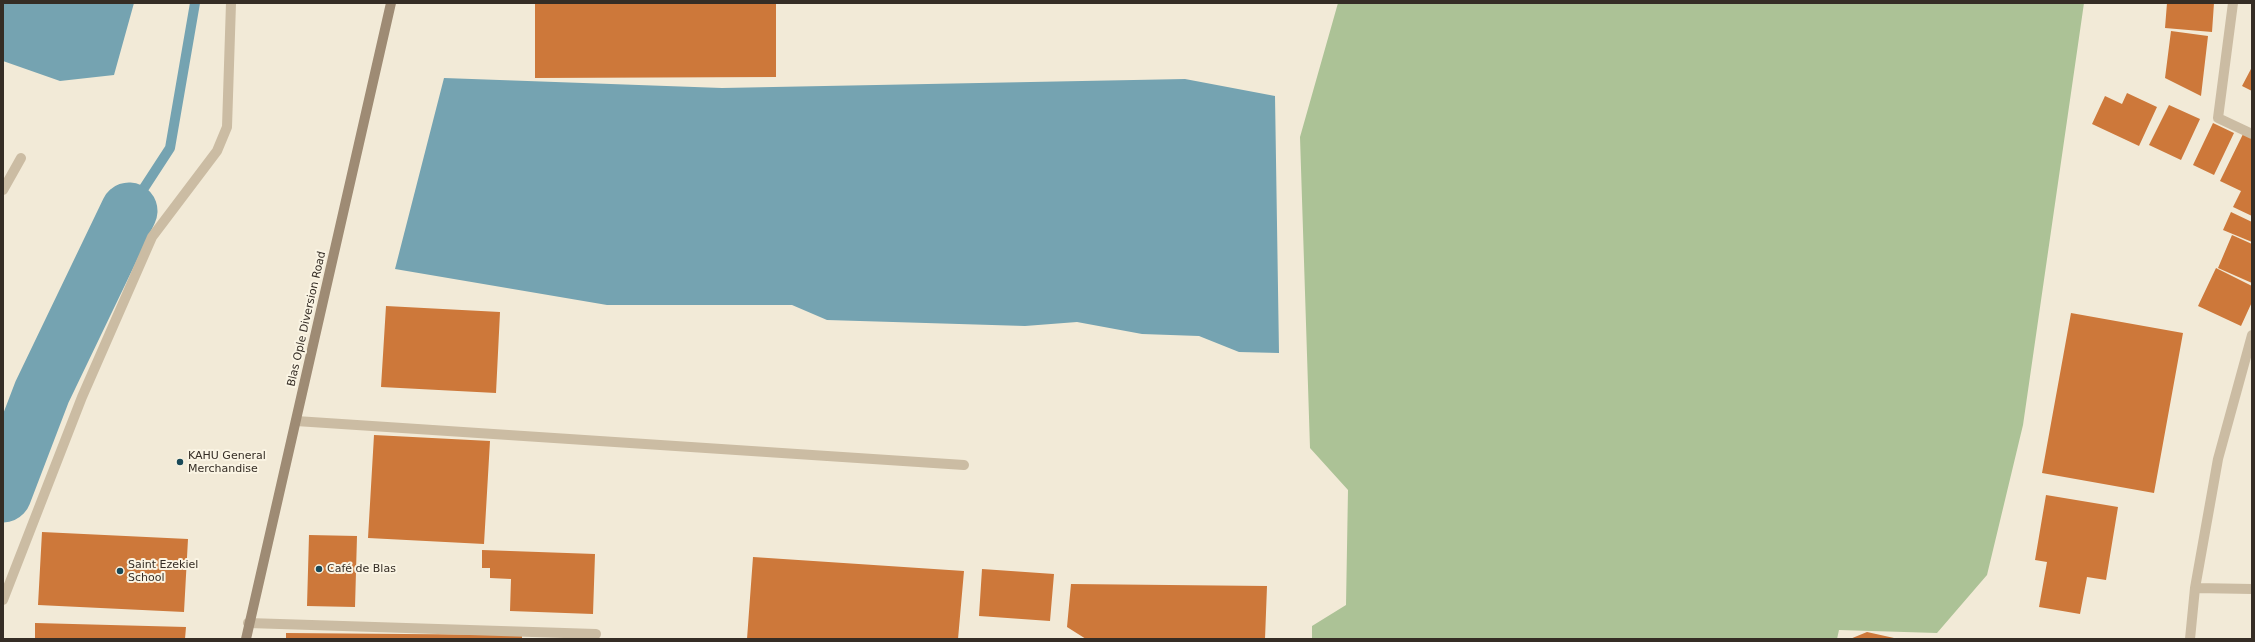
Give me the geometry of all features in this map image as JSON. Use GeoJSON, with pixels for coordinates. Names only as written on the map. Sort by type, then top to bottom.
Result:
{"type":"FeatureCollection","features":[{"type":"Feature","properties":{"kind":"main road","name":"Blas Ople Diversion Road"},"geometry":{"type":"LineString","coordinates":[[246,639],[248,623],[296,421],[391,3]]}},
{"type":"Feature","properties":{"kind":"street"},"geometry":{"type":"LineString","coordinates":[[3,600],[82,397],[152,237],[217,151],[227,127],[231,3]]}},
{"type":"Feature","properties":{"kind":"street"},"geometry":{"type":"LineString","coordinates":[[2232,3],[2218,118],[2252,134]]}},
{"type":"Feature","properties":{"kind":"street"},"geometry":{"type":"LineString","coordinates":[[3,190],[21,158]]}},
{"type":"Feature","properties":{"kind":"street"},"geometry":{"type":"LineString","coordinates":[[2190,639],[2195,588],[2218,459],[2252,335]]}},
{"type":"Feature","properties":{"kind":"street"},"geometry":{"type":"LineString","coordinates":[[296,421],[964,465]]}},
{"type":"Feature","properties":{"kind":"street"},"geometry":{"type":"LineString","coordinates":[[2195,588],[2252,589]]}},
{"type":"Feature","properties":{"kind":"street"},"geometry":{"type":"LineString","coordinates":[[248,623],[596,634]]}},
{"type":"Feature","properties":{"kind":"green space"},"geometry":{"type":"Polygon","coordinates":[[[1338,3],[2084,3],[2023,425],[1987,575],[1937,633],[1839,630],[1837,639],[1312,639],[1312,626],[1346,605],[1348,490],[1310,448],[1300,137],[1338,3]]]}},
{"type":"Feature","properties":{"kind":"water"},"geometry":{"type":"Polygon","coordinates":[[[3,3],[134,3],[114,75],[60,81],[3,61],[3,3]]]}},
{"type":"Feature","properties":{"kind":"water"},"geometry":{"type":"Polygon","coordinates":[[[444,78],[722,88],[1185,79],[1275,96],[1279,353],[1239,352],[1199,336],[1142,334],[1077,322],[1025,326],[827,320],[792,305],[607,305],[395,269],[444,78]]]}},
{"type":"Feature","properties":{"kind":"building"},"geometry":{"type":"Polygon","coordinates":[[[535,3],[776,3],[776,77],[535,78],[535,3]]]}},
{"type":"Feature","properties":{"kind":"building"},"geometry":{"type":"Polygon","coordinates":[[[2167,3],[2214,3],[2212,32],[2165,28],[2167,3]]]}},
{"type":"Feature","properties":{"kind":"building"},"geometry":{"type":"Polygon","coordinates":[[[2171,31],[2208,36],[2201,96],[2165,78],[2171,31]]]}},
{"type":"Feature","properties":{"kind":"building"},"geometry":{"type":"Polygon","coordinates":[[[2252,67],[2252,91],[2242,86],[2252,67]]]}},
{"type":"Feature","properties":{"kind":"building"},"geometry":{"type":"Polygon","coordinates":[[[2127,93],[2157,107],[2139,146],[2092,124],[2105,96],[2122,104],[2127,93]]]}},
{"type":"Feature","properties":{"kind":"building"},"geometry":{"type":"Polygon","coordinates":[[[2169,105],[2200,119],[2181,160],[2149,145],[2169,105]]]}},
{"type":"Feature","properties":{"kind":"building"},"geometry":{"type":"Polygon","coordinates":[[[2213,123],[2234,133],[2214,175],[2193,165],[2213,123]]]}},
{"type":"Feature","properties":{"kind":"building"},"geometry":{"type":"Polygon","coordinates":[[[2244,132],[2252,135],[2252,216],[2233,207],[2241,191],[2220,181],[2244,132]]]}},
{"type":"Feature","properties":{"kind":"building"},"geometry":{"type":"Polygon","coordinates":[[[2231,212],[2252,222],[2252,242],[2223,230],[2231,212]]]}},
{"type":"Feature","properties":{"kind":"building"},"geometry":{"type":"Polygon","coordinates":[[[2232,235],[2252,244],[2252,283],[2218,268],[2232,235]]]}},
{"type":"Feature","properties":{"kind":"building"},"geometry":{"type":"Polygon","coordinates":[[[2216,268],[2252,286],[2252,302],[2241,326],[2198,306],[2216,268]]]}},
{"type":"Feature","properties":{"kind":"building"},"geometry":{"type":"Polygon","coordinates":[[[386,306],[500,312],[496,393],[381,387],[386,306]]]}},
{"type":"Feature","properties":{"kind":"building"},"geometry":{"type":"Polygon","coordinates":[[[2071,313],[2183,333],[2154,493],[2042,473],[2071,313]]]}},
{"type":"Feature","properties":{"kind":"building"},"geometry":{"type":"Polygon","coordinates":[[[374,435],[490,441],[484,544],[368,538],[374,435]]]}},
{"type":"Feature","properties":{"kind":"building"},"geometry":{"type":"Polygon","coordinates":[[[2046,495],[2118,507],[2106,580],[2087,577],[2080,614],[2039,607],[2047,562],[2035,560],[2046,495]]]}},
{"type":"Feature","properties":{"kind":"building"},"geometry":{"type":"Polygon","coordinates":[[[42,532],[188,539],[184,612],[38,605],[42,532]]]}},
{"type":"Feature","properties":{"kind":"building"},"geometry":{"type":"Polygon","coordinates":[[[309,535],[357,536],[355,607],[307,606],[309,535]]]}},
{"type":"Feature","properties":{"kind":"building"},"geometry":{"type":"Polygon","coordinates":[[[482,550],[595,554],[593,614],[510,611],[511,579],[490,578],[490,568],[482,568],[482,550]]]}},
{"type":"Feature","properties":{"kind":"building"},"geometry":{"type":"Polygon","coordinates":[[[753,557],[964,571],[958,639],[747,639],[753,557]]]}},
{"type":"Feature","properties":{"kind":"building"},"geometry":{"type":"Polygon","coordinates":[[[982,569],[1054,574],[1050,621],[979,616],[982,569]]]}},
{"type":"Feature","properties":{"kind":"building"},"geometry":{"type":"Polygon","coordinates":[[[1071,584],[1267,586],[1265,639],[1086,639],[1067,627],[1071,584]]]}},
{"type":"Feature","properties":{"kind":"building"},"geometry":{"type":"Polygon","coordinates":[[[35,623],[186,627],[185,639],[35,639],[35,623]]]}},
{"type":"Feature","properties":{"kind":"building"},"geometry":{"type":"Polygon","coordinates":[[[1867,632],[1894,638],[1894,639],[1850,639],[1867,632]]]}},
{"type":"Feature","properties":{"kind":"building"},"geometry":{"type":"Polygon","coordinates":[[[286,633],[522,635],[522,639],[286,639],[286,633]]]}},
{"type":"Feature","properties":{"kind":"waterway"},"geometry":{"type":"LineString","coordinates":[[129,211],[170,148],[195,3]]}},
{"type":"Feature","properties":{"kind":"waterway"},"geometry":{"type":"LineString","coordinates":[[3,494],[42,392],[129,211]]}},
{"type":"Feature","properties":{"kind":"place","name":"KAHU General Merchandise"},"geometry":{"type":"Point","coordinates":[180,462]}},
{"type":"Feature","properties":{"kind":"place","name":"Café de Blas"},"geometry":{"type":"Point","coordinates":[319,569]}},
{"type":"Feature","properties":{"kind":"place","name":"Saint Ezekiel School"},"geometry":{"type":"Point","coordinates":[120,571]}}]}
